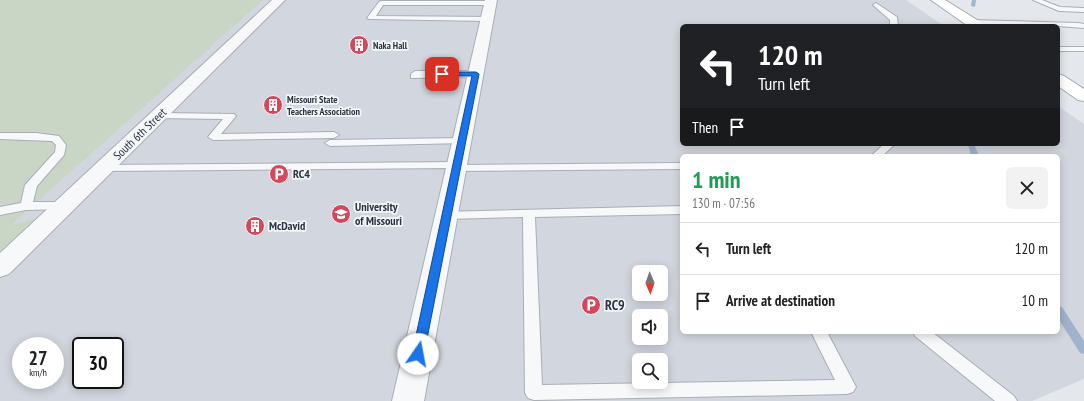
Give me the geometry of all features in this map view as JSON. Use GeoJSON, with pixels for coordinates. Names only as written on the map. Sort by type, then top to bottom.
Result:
{"type":"FeatureCollection","features":[{"type":"Feature","properties":{"kind":"main road"},"geometry":{"type":"LineString","coordinates":[[937,0],[974,24]]}},
{"type":"Feature","properties":{"kind":"main road"},"geometry":{"type":"LineString","coordinates":[[1060,80],[1084,96]]}},
{"type":"Feature","properties":{"kind":"street","name":"South 6th Street"},"geometry":{"type":"LineString","coordinates":[[0,268],[279,0]]}},
{"type":"Feature","properties":{"kind":"street"},"geometry":{"type":"LineString","coordinates":[[408,401],[490,7]]}},
{"type":"Feature","properties":{"kind":"lane"},"geometry":{"type":"LineString","coordinates":[[1036,0],[1059,9],[1084,10]]}},
{"type":"Feature","properties":{"kind":"lane"},"geometry":{"type":"LineString","coordinates":[[381,3],[490,7],[371,18],[381,3]]}},
{"type":"Feature","properties":{"kind":"lane"},"geometry":{"type":"LineString","coordinates":[[876,5],[894,19],[894,24]]}},
{"type":"Feature","properties":{"kind":"lane"},"geometry":{"type":"LineString","coordinates":[[1060,26],[1084,26]]}},
{"type":"Feature","properties":{"kind":"lane"},"geometry":{"type":"LineString","coordinates":[[1060,49],[1084,49]]}},
{"type":"Feature","properties":{"kind":"lane"},"geometry":{"type":"LineString","coordinates":[[414,76],[415,74],[476,74]]}},
{"type":"Feature","properties":{"kind":"lane"},"geometry":{"type":"LineString","coordinates":[[159,116],[231,116],[213,137],[462,141]]}},
{"type":"Feature","properties":{"kind":"lane"},"geometry":{"type":"LineString","coordinates":[[0,136],[36,136],[55,138],[61,145],[60,153],[31,185],[26,206]]}},
{"type":"Feature","properties":{"kind":"lane"},"geometry":{"type":"LineString","coordinates":[[878,154],[888,146]]}},
{"type":"Feature","properties":{"kind":"lane"},"geometry":{"type":"LineString","coordinates":[[104,168],[680,166]]}},
{"type":"Feature","properties":{"kind":"lane"},"geometry":{"type":"LineString","coordinates":[[0,211],[26,206],[65,206]]}},
{"type":"Feature","properties":{"kind":"lane"},"geometry":{"type":"LineString","coordinates":[[447,215],[680,210]]}},
{"type":"Feature","properties":{"kind":"lane"},"geometry":{"type":"LineString","coordinates":[[528,213],[534,393],[847,387],[820,334]]}},
{"type":"Feature","properties":{"kind":"lane"},"geometry":{"type":"LineString","coordinates":[[924,334],[1008,401]]}},
{"type":"Feature","properties":{"kind":"shaded area","name":"University of Missouri"},"geometry":{"type":"Polygon","coordinates":[[[0,0],[906,0],[941,24],[680,24],[680,146],[1060,146],[1060,107],[1084,124],[1084,379],[1032,401],[0,401],[0,0]]]}},
{"type":"Feature","properties":{"kind":"green space"},"geometry":{"type":"Polygon","coordinates":[[[0,0],[263,0],[11,225],[57,213],[0,268],[0,0]]]}},
{"type":"Feature","properties":{"kind":"waterway"},"geometry":{"type":"LineString","coordinates":[[973,6],[974,0]]}},
{"type":"Feature","properties":{"kind":"waterway"},"geometry":{"type":"LineString","coordinates":[[972,146],[974,154]]}},
{"type":"Feature","properties":{"kind":"waterway"},"geometry":{"type":"LineString","coordinates":[[1060,313],[1084,350]]}},
{"type":"Feature","properties":{"kind":"place","name":"Naka Hall"},"geometry":{"type":"Point","coordinates":[359,45]}},
{"type":"Feature","properties":{"kind":"place","name":"Missouri State Teachers Association"},"geometry":{"type":"Point","coordinates":[273,105]}},
{"type":"Feature","properties":{"kind":"place","name":"RC4"},"geometry":{"type":"Point","coordinates":[279,174]}},
{"type":"Feature","properties":{"kind":"place","name":"University of Missouri"},"geometry":{"type":"Point","coordinates":[341,214]}},
{"type":"Feature","properties":{"kind":"place","name":"McDavid"},"geometry":{"type":"Point","coordinates":[255,226]}},
{"type":"Feature","properties":{"kind":"place","name":"RC9"},"geometry":{"type":"Point","coordinates":[591,305]}},
{"type":"Feature","properties":{"kind":"route"},"geometry":{"type":"LineString","coordinates":[[418,354],[476,74],[442,74]]}}]}
